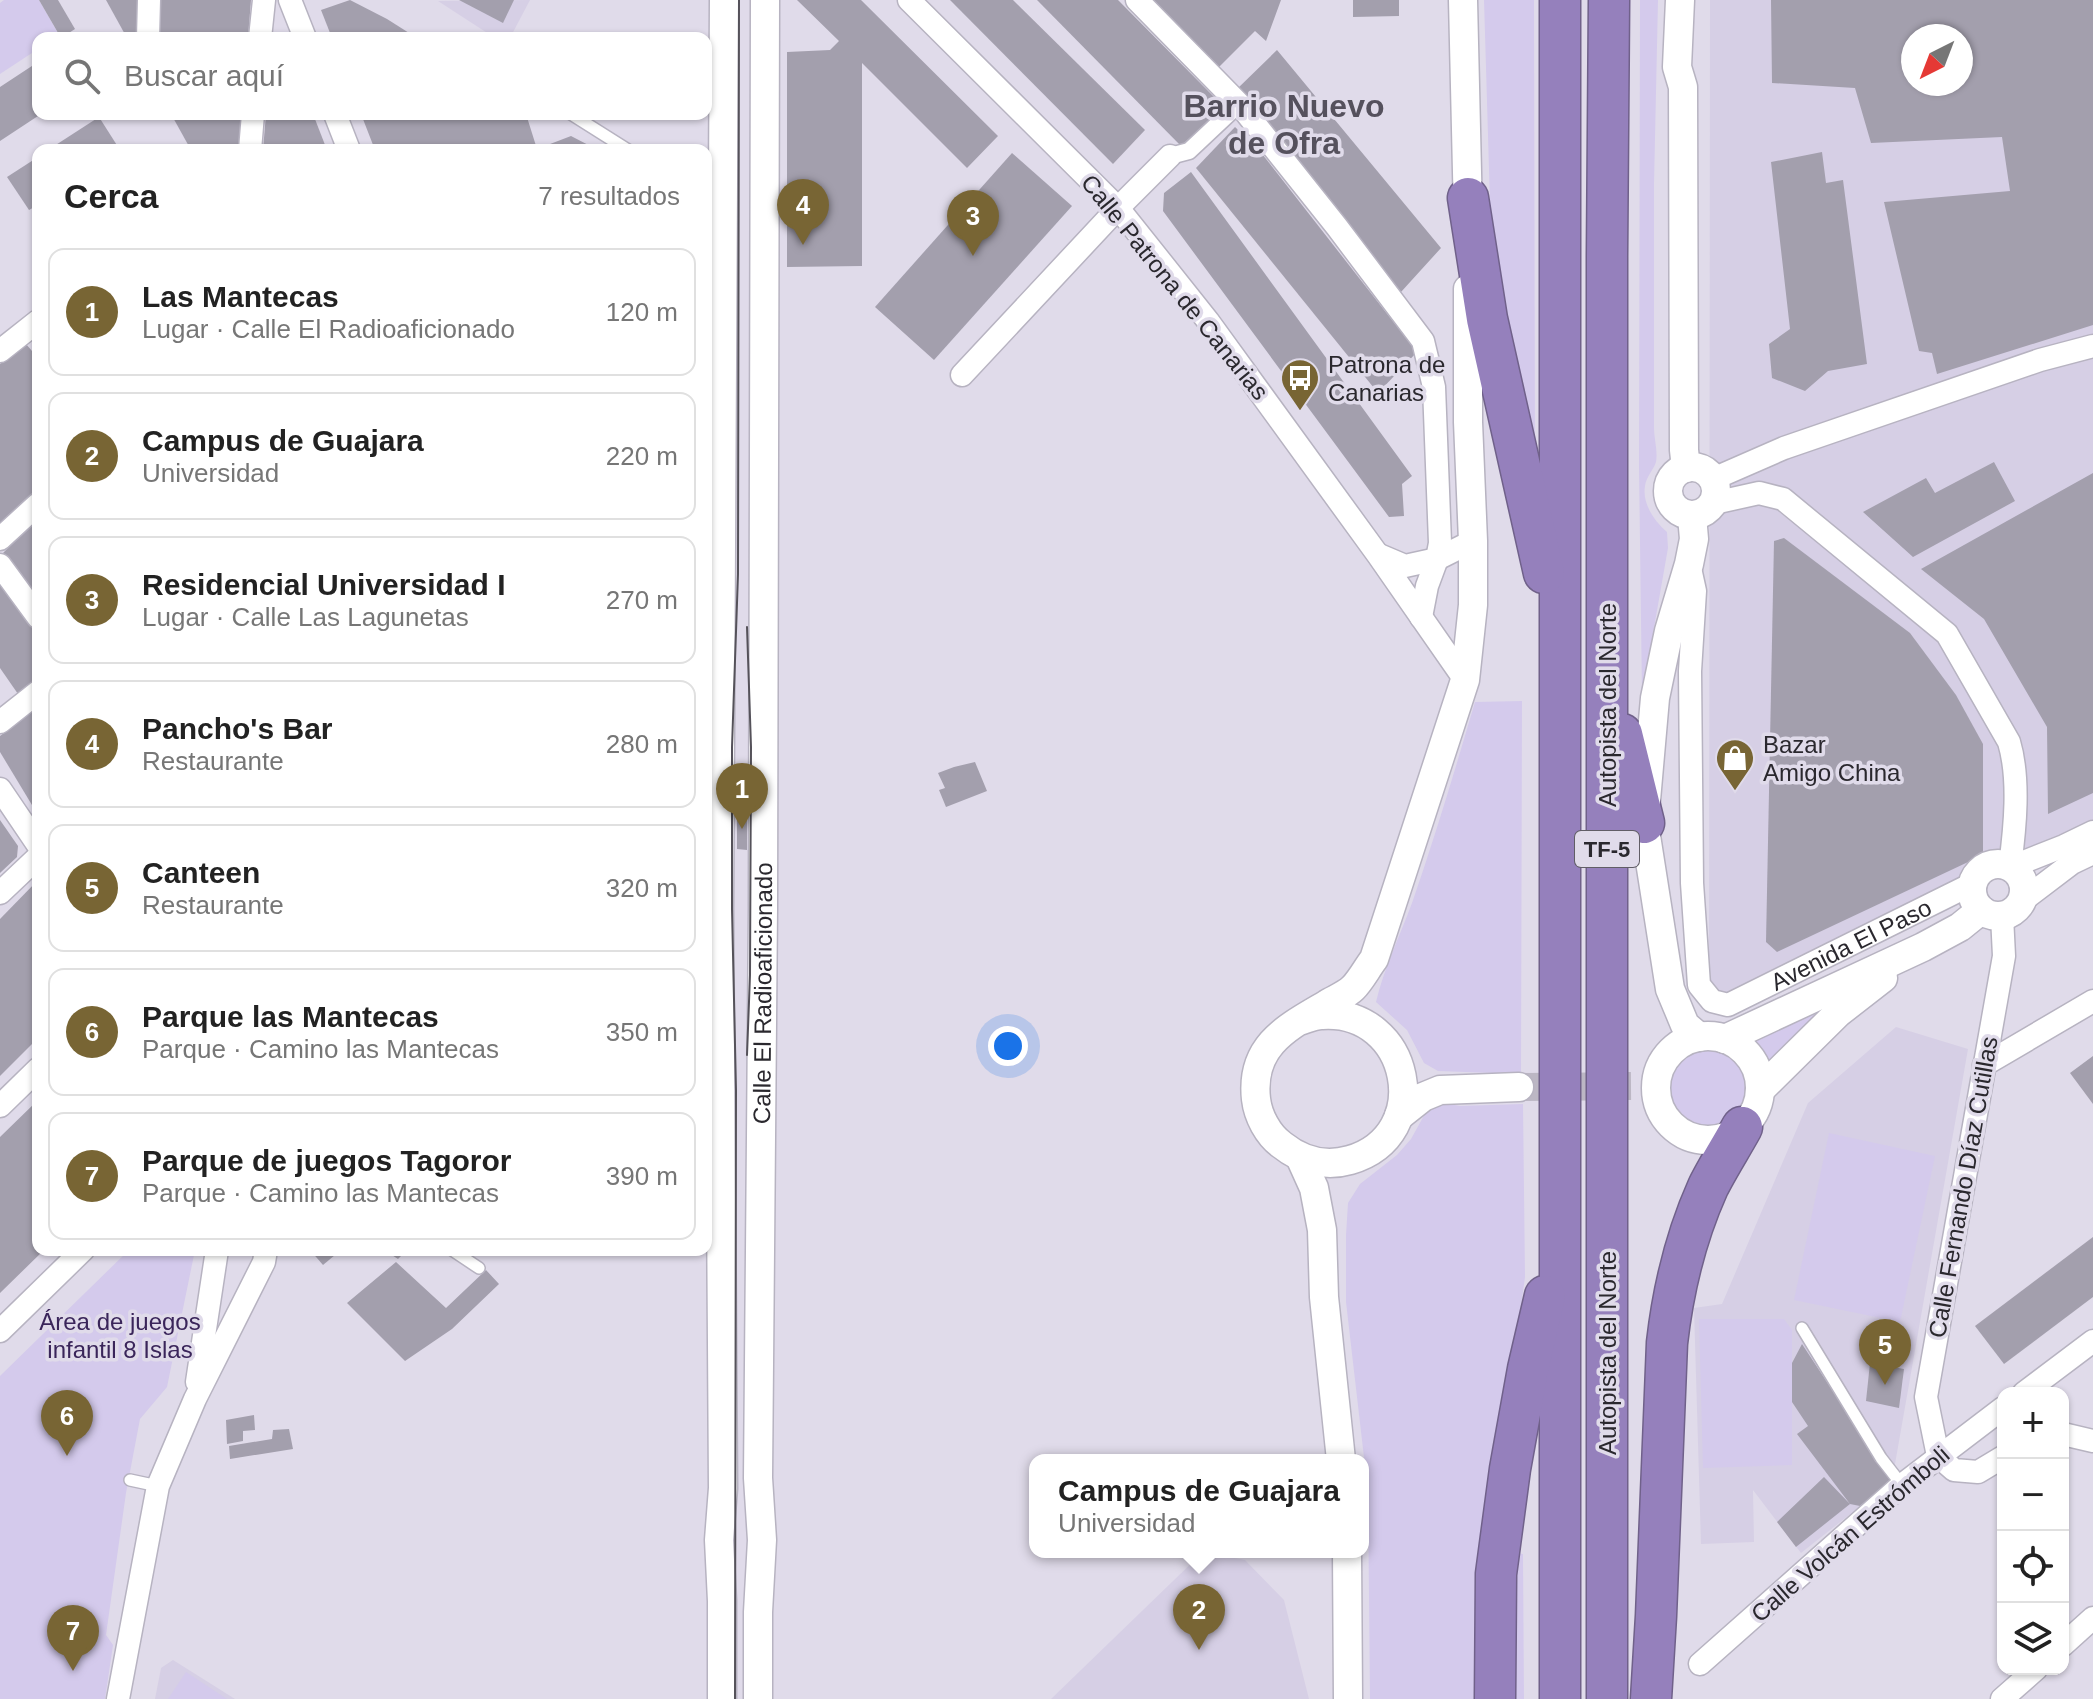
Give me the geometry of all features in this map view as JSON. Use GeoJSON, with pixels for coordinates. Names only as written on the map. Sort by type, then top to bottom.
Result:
{"type":"FeatureCollection","features":[{"type":"Feature","properties":{"kind":"highway","name":"Autopista del Norte"},"geometry":{"type":"LineString","coordinates":[[1560,0],[1560,1699]]}},
{"type":"Feature","properties":{"kind":"highway","name":"Autopista del Norte"},"geometry":{"type":"LineString","coordinates":[[1607,1699],[1609,0]]}},
{"type":"Feature","properties":{"kind":"highway"},"geometry":{"type":"LineString","coordinates":[[1468,198],[1487,319],[1560,639]]}},
{"type":"Feature","properties":{"kind":"highway"},"geometry":{"type":"LineString","coordinates":[[1607,672],[1644,823]]}},
{"type":"Feature","properties":{"kind":"highway"},"geometry":{"type":"LineString","coordinates":[[1651,1699],[1671,1311],[1682,1262],[1698,1213],[1709,1185],[1742,1127]]}},
{"type":"Feature","properties":{"kind":"highway"},"geometry":{"type":"LineString","coordinates":[[1495,1699],[1496,1574],[1510,1469],[1528,1369],[1560,1234]]}},
{"type":"Feature","properties":{"kind":"street"},"geometry":{"type":"LineString","coordinates":[[148,32],[149,0]]}},
{"type":"Feature","properties":{"kind":"street"},"geometry":{"type":"LineString","coordinates":[[261,32],[264,0]]}},
{"type":"Feature","properties":{"kind":"street"},"geometry":{"type":"LineString","coordinates":[[290,0],[303,32]]}},
{"type":"Feature","properties":{"kind":"street","name":"Calle El Radioaficionado"},"geometry":{"type":"LineString","coordinates":[[722,1699],[719,909],[713,619],[724,0]]}},
{"type":"Feature","properties":{"kind":"street","name":"Calle El Radioaficionado"},"geometry":{"type":"LineString","coordinates":[[758,1699],[762,1540],[758,1462],[765,0]]}},
{"type":"Feature","properties":{"kind":"street","name":"Calle Patrona de Canarias"},"geometry":{"type":"LineString","coordinates":[[909,0],[1118,208],[1208,321],[1465,680]]}},
{"type":"Feature","properties":{"kind":"street"},"geometry":{"type":"LineString","coordinates":[[1137,0],[1239,104],[1423,341],[1434,387],[1440,543],[1421,617]]}},
{"type":"Feature","properties":{"kind":"street"},"geometry":{"type":"LineString","coordinates":[[1463,0],[1468,198],[1468,422],[1473,541],[1473,605],[1465,680],[1374,959],[1351,990],[1282,1032],[1268,1046],[1255,1084],[1256,1103],[1262,1121],[1280,1144],[1300,1157],[1328,1163],[1355,1159],[1370,1152],[1382,1141],[1399,1116],[1423,1097],[1440,1090],[1519,1087]]}},
{"type":"Feature","properties":{"kind":"street"},"geometry":{"type":"LineString","coordinates":[[1680,0],[1677,67],[1683,87],[1686,468]]}},
{"type":"Feature","properties":{"kind":"street"},"geometry":{"type":"LineString","coordinates":[[1683,87],[1694,61],[1697,0]]}},
{"type":"Feature","properties":{"kind":"street"},"geometry":{"type":"LineString","coordinates":[[962,375],[1170,156],[1189,151],[1239,104]]}},
{"type":"Feature","properties":{"kind":"street"},"geometry":{"type":"LineString","coordinates":[[250,144],[252,120]]}},
{"type":"Feature","properties":{"kind":"street"},"geometry":{"type":"LineString","coordinates":[[337,120],[347,144]]}},
{"type":"Feature","properties":{"kind":"street"},"geometry":{"type":"LineString","coordinates":[[0,351],[32,326]]}},
{"type":"Feature","properties":{"kind":"street"},"geometry":{"type":"LineString","coordinates":[[1712,1038],[1685,1041],[1663,1061],[1657,1074],[1644,1088],[1667,1121],[1679,1132],[1695,1139],[1711,1140],[1728,1136],[1742,1127],[1757,1104],[1760,1090],[1751,1059],[1740,1047],[1685,1025],[1670,989],[1644,823],[1655,698],[1669,631],[1707,499],[1702,469],[1686,468],[1673,476],[1668,491],[1672,505],[1684,514],[1707,499],[1784,448],[2040,360],[2093,346]]}},
{"type":"Feature","properties":{"kind":"street"},"geometry":{"type":"LineString","coordinates":[[1707,499],[1759,493],[1783,499],[1947,634],[2009,742],[2015,761],[2014,834],[2010,867]]}},
{"type":"Feature","properties":{"kind":"street"},"geometry":{"type":"LineString","coordinates":[[0,539],[32,510]]}},
{"type":"Feature","properties":{"kind":"street"},"geometry":{"type":"LineString","coordinates":[[1378,555],[1405,566],[1437,559],[1473,541]]}},
{"type":"Feature","properties":{"kind":"street","name":"Avenida El Paso"},"geometry":{"type":"LineString","coordinates":[[1689,564],[1695,591],[1690,671],[1692,883],[1699,985],[1712,1001],[1728,1005],[1994,903],[2093,853]]}},
{"type":"Feature","properties":{"kind":"street"},"geometry":{"type":"LineString","coordinates":[[0,565],[32,609]]}},
{"type":"Feature","properties":{"kind":"street"},"geometry":{"type":"LineString","coordinates":[[0,722],[32,697]]}},
{"type":"Feature","properties":{"kind":"street"},"geometry":{"type":"LineString","coordinates":[[0,789],[32,836]]}},
{"type":"Feature","properties":{"kind":"street"},"geometry":{"type":"LineString","coordinates":[[2010,867],[2093,832]]}},
{"type":"Feature","properties":{"kind":"street"},"geometry":{"type":"LineString","coordinates":[[0,893],[32,863]]}},
{"type":"Feature","properties":{"kind":"street"},"geometry":{"type":"LineString","coordinates":[[1986,866],[2010,867],[2017,872],[2024,886],[1994,903],[1974,877],[1986,866]]}},
{"type":"Feature","properties":{"kind":"street","name":"Avenida El Paso"},"geometry":{"type":"LineString","coordinates":[[1712,1038],[1923,947],[1960,927],[1994,903]]}},
{"type":"Feature","properties":{"kind":"street","name":"Calle Fernando Díaz Cutillas"},"geometry":{"type":"LineString","coordinates":[[1938,1456],[1926,1397],[2004,956],[1994,903]]}},
{"type":"Feature","properties":{"kind":"street","name":"Avenida El Paso"},"geometry":{"type":"LineString","coordinates":[[1760,1090],[1838,1013],[1923,947]]}},
{"type":"Feature","properties":{"kind":"street"},"geometry":{"type":"LineString","coordinates":[[1984,1065],[2093,1001]]}},
{"type":"Feature","properties":{"kind":"street"},"geometry":{"type":"LineString","coordinates":[[1299,1021],[1320,1015],[1342,1016],[1360,1021],[1387,1042],[1400,1067],[1404,1090],[1399,1116]]}},
{"type":"Feature","properties":{"kind":"street"},"geometry":{"type":"LineString","coordinates":[[1400,1067],[1440,1090]]}},
{"type":"Feature","properties":{"kind":"street"},"geometry":{"type":"LineString","coordinates":[[0,1106],[32,1075]]}},
{"type":"Feature","properties":{"kind":"street"},"geometry":{"type":"LineString","coordinates":[[1300,1157],[1314,1188],[1322,1230],[1324,1297],[1340,1454]]}},
{"type":"Feature","properties":{"kind":"street"},"geometry":{"type":"LineString","coordinates":[[1322,1230],[1335,1189],[1355,1159]]}},
{"type":"Feature","properties":{"kind":"street"},"geometry":{"type":"LineString","coordinates":[[0,1331],[77,1256]]}},
{"type":"Feature","properties":{"kind":"street"},"geometry":{"type":"LineString","coordinates":[[195,1399],[216,1256]]}},
{"type":"Feature","properties":{"kind":"street"},"geometry":{"type":"LineString","coordinates":[[118,1699],[158,1486],[195,1399],[265,1256]]}},
{"type":"Feature","properties":{"kind":"street"},"geometry":{"type":"LineString","coordinates":[[2032,1387],[2093,1341]]}},
{"type":"Feature","properties":{"kind":"street","name":"Calle Volcán Estrómboli"},"geometry":{"type":"LineString","coordinates":[[1700,1664],[1902,1485],[1997,1412]]}},
{"type":"Feature","properties":{"kind":"street"},"geometry":{"type":"LineString","coordinates":[[2069,1435],[2093,1441]]}},
{"type":"Feature","properties":{"kind":"street"},"geometry":{"type":"LineString","coordinates":[[1938,1456],[1954,1470],[1978,1472],[2000,1459]]}},
{"type":"Feature","properties":{"kind":"street"},"geometry":{"type":"LineString","coordinates":[[1347,1558],[1348,1699]]}},
{"type":"Feature","properties":{"kind":"street"},"geometry":{"type":"LineString","coordinates":[[2069,1640],[2093,1618]]}},
{"type":"Feature","properties":{"kind":"street"},"geometry":{"type":"LineString","coordinates":[[2002,1699],[2029,1675]]}},
{"type":"Feature","properties":{"kind":"lane"},"geometry":{"type":"LineString","coordinates":[[580,120],[618,144]]}},
{"type":"Feature","properties":{"kind":"lane"},"geometry":{"type":"LineString","coordinates":[[461,1256],[479,1268]]}},
{"type":"Feature","properties":{"kind":"lane"},"geometry":{"type":"LineString","coordinates":[[1802,1328],[1881,1458],[1902,1485]]}},
{"type":"Feature","properties":{"kind":"lane"},"geometry":{"type":"LineString","coordinates":[[130,1480],[158,1486]]}},
{"type":"Feature","properties":{"kind":"shaded area"},"geometry":{"type":"Polygon","coordinates":[[[530,0],[513,32],[486,32],[438,1],[530,0]]]}},
{"type":"Feature","properties":{"kind":"shaded area"},"geometry":{"type":"Polygon","coordinates":[[[1710,0],[2093,0],[2093,821],[1952,893],[1709,1004],[1710,0]]]}},
{"type":"Feature","properties":{"kind":"shaded area"},"geometry":{"type":"Polygon","coordinates":[[[1896,1027],[1968,1049],[1892,1481],[1801,1553],[1753,1490],[1754,1542],[1701,1544],[1694,1308],[1722,1304],[1808,1103],[1896,1027]]]}},
{"type":"Feature","properties":{"kind":"shaded area"},"geometry":{"type":"Polygon","coordinates":[[[1197,1558],[1234,1558],[1245,1560],[1284,1600],[1309,1699],[1051,1699],[1197,1558]]]}},
{"type":"Feature","properties":{"kind":"shaded area"},"geometry":{"type":"Polygon","coordinates":[[[173,1660],[235,1699],[155,1699],[161,1668],[173,1660]]]}},
{"type":"Feature","properties":{"kind":"green space"},"geometry":{"type":"Polygon","coordinates":[[[4,0],[39,0],[57,32],[32,32],[32,53],[0,74],[0,3],[4,0]]]}},
{"type":"Feature","properties":{"kind":"green space"},"geometry":{"type":"Polygon","coordinates":[[[1484,0],[1534,0],[1535,465],[1491,238],[1484,0]]]}},
{"type":"Feature","properties":{"kind":"green space"},"geometry":{"type":"Polygon","coordinates":[[[1640,0],[1658,0],[1654,184],[1656,458],[1646,483],[1645,499],[1658,523],[1667,532],[1668,548],[1642,696],[1639,466],[1640,0]]]}},
{"type":"Feature","properties":{"kind":"green space"},"geometry":{"type":"Polygon","coordinates":[[[1522,701],[1521,1074],[1438,1071],[1424,1063],[1407,1030],[1376,1002],[1429,853],[1475,702],[1522,701]]]}},
{"type":"Feature","properties":{"kind":"green space"},"geometry":{"type":"Polygon","coordinates":[[[1829,1003],[1766,1065],[1749,1042],[1829,1003]]]}},
{"type":"Feature","properties":{"kind":"green space"},"geometry":{"type":"Polygon","coordinates":[[[1708,1049],[1723,1052],[1736,1061],[1745,1074],[1748,1089],[1745,1104],[1736,1117],[1723,1126],[1708,1129],[1693,1126],[1680,1117],[1671,1104],[1668,1089],[1671,1074],[1680,1061],[1693,1052],[1708,1049]]]}},
{"type":"Feature","properties":{"kind":"green space"},"geometry":{"type":"Polygon","coordinates":[[[1439,1102],[1460,1106],[1523,1104],[1525,1277],[1514,1357],[1482,1699],[1370,1699],[1369,1454],[1364,1454],[1346,1302],[1348,1203],[1360,1184],[1397,1155],[1411,1139],[1426,1112],[1439,1102]]]}},
{"type":"Feature","properties":{"kind":"green space"},"geometry":{"type":"Polygon","coordinates":[[[1829,1133],[1935,1156],[1900,1322],[1794,1300],[1829,1133]]]}},
{"type":"Feature","properties":{"kind":"green space","name":"Área de juegos infantil 8 Islas"},"geometry":{"type":"Polygon","coordinates":[[[123,1256],[194,1256],[167,1387],[140,1419],[106,1635],[113,1645],[105,1699],[0,1699],[0,1376],[123,1256]]]}},
{"type":"Feature","properties":{"kind":"green space"},"geometry":{"type":"Polygon","coordinates":[[[1699,1319],[1784,1319],[1792,1330],[1792,1465],[1703,1468],[1699,1319]]]}},
{"type":"Feature","properties":{"kind":"green space"},"geometry":{"type":"Polygon","coordinates":[[[1510,1552],[1523,1554],[1524,1699],[1506,1699],[1510,1552]]]}},
{"type":"Feature","properties":{"kind":"green space"},"geometry":{"type":"Polygon","coordinates":[[[186,1672],[227,1699],[168,1699],[186,1672]]]}},
{"type":"Feature","properties":{"kind":"building"},"geometry":{"type":"Polygon","coordinates":[[[39,0],[58,0],[75,29],[58,32],[39,0]]]}},
{"type":"Feature","properties":{"kind":"building"},"geometry":{"type":"Polygon","coordinates":[[[106,0],[142,0],[141,32],[124,32],[106,0]]]}},
{"type":"Feature","properties":{"kind":"building"},"geometry":{"type":"Polygon","coordinates":[[[159,0],[251,0],[248,32],[159,32],[159,0]]]}},
{"type":"Feature","properties":{"kind":"building"},"geometry":{"type":"Polygon","coordinates":[[[350,0],[408,32],[330,32],[321,10],[350,0]]]}},
{"type":"Feature","properties":{"kind":"building"},"geometry":{"type":"Polygon","coordinates":[[[459,0],[514,0],[503,23],[459,0]]]}},
{"type":"Feature","properties":{"kind":"building"},"geometry":{"type":"Polygon","coordinates":[[[797,0],[861,0],[998,136],[967,168],[862,63],[862,266],[787,267],[787,52],[830,50],[839,41],[797,0]]]}},
{"type":"Feature","properties":{"kind":"building"},"geometry":{"type":"Polygon","coordinates":[[[950,0],[1013,0],[1145,130],[1113,164],[950,0]]]}},
{"type":"Feature","properties":{"kind":"building"},"geometry":{"type":"Polygon","coordinates":[[[1037,0],[1118,0],[1224,107],[1181,146],[1037,0]]]}},
{"type":"Feature","properties":{"kind":"building"},"geometry":{"type":"Polygon","coordinates":[[[1149,0],[1281,0],[1266,41],[1255,31],[1216,70],[1149,0]]]}},
{"type":"Feature","properties":{"kind":"building"},"geometry":{"type":"Polygon","coordinates":[[[1353,0],[1399,0],[1399,16],[1353,17],[1353,0]]]}},
{"type":"Feature","properties":{"kind":"building"},"geometry":{"type":"Polygon","coordinates":[[[1771,0],[2093,0],[2093,325],[1937,374],[1932,353],[1919,351],[1884,202],[2010,191],[2002,137],[1871,143],[1855,88],[1772,83],[1771,0]]]}},
{"type":"Feature","properties":{"kind":"building"},"geometry":{"type":"Polygon","coordinates":[[[1277,50],[1441,248],[1401,292],[1258,112],[1236,90],[1277,50]]]}},
{"type":"Feature","properties":{"kind":"building"},"geometry":{"type":"Polygon","coordinates":[[[32,66],[32,120],[0,141],[0,87],[32,66]]]}},
{"type":"Feature","properties":{"kind":"building"},"geometry":{"type":"Polygon","coordinates":[[[94,120],[101,120],[116,144],[57,144],[94,120]]]}},
{"type":"Feature","properties":{"kind":"building"},"geometry":{"type":"Polygon","coordinates":[[[174,120],[242,120],[240,144],[188,144],[174,120]]]}},
{"type":"Feature","properties":{"kind":"building"},"geometry":{"type":"Polygon","coordinates":[[[266,120],[315,120],[325,144],[264,144],[266,120]]]}},
{"type":"Feature","properties":{"kind":"building"},"geometry":{"type":"Polygon","coordinates":[[[363,120],[528,120],[535,144],[373,144],[363,120]]]}},
{"type":"Feature","properties":{"kind":"building"},"geometry":{"type":"Polygon","coordinates":[[[1235,127],[1259,150],[1417,352],[1378,393],[1196,168],[1235,127]]]}},
{"type":"Feature","properties":{"kind":"building"},"geometry":{"type":"Polygon","coordinates":[[[571,136],[586,144],[550,144],[571,136]]]}},
{"type":"Feature","properties":{"kind":"building"},"geometry":{"type":"Polygon","coordinates":[[[1822,152],[1826,183],[1843,180],[1867,364],[1828,371],[1805,391],[1772,378],[1769,344],[1790,329],[1771,162],[1822,152]]]}},
{"type":"Feature","properties":{"kind":"building"},"geometry":{"type":"Polygon","coordinates":[[[1012,153],[1072,206],[934,360],[875,307],[1012,153]]]}},
{"type":"Feature","properties":{"kind":"building"},"geometry":{"type":"Polygon","coordinates":[[[32,161],[32,208],[29,210],[7,177],[32,161]]]}},
{"type":"Feature","properties":{"kind":"building"},"geometry":{"type":"Polygon","coordinates":[[[1191,172],[1412,476],[1402,484],[1404,516],[1389,517],[1163,211],[1164,193],[1191,172]]]}},
{"type":"Feature","properties":{"kind":"building"},"geometry":{"type":"Polygon","coordinates":[[[26,344],[32,351],[32,495],[0,526],[0,364],[26,344]]]}},
{"type":"Feature","properties":{"kind":"building"},"geometry":{"type":"Polygon","coordinates":[[[1994,462],[2015,501],[1913,557],[1863,512],[1926,478],[1935,493],[1994,462]]]}},
{"type":"Feature","properties":{"kind":"building"},"geometry":{"type":"Polygon","coordinates":[[[2093,473],[2093,793],[2048,814],[2047,727],[1984,619],[1921,569],[2093,473]]]}},
{"type":"Feature","properties":{"kind":"building"},"geometry":{"type":"Polygon","coordinates":[[[32,524],[32,595],[2,554],[32,524]]]}},
{"type":"Feature","properties":{"kind":"building"},"geometry":{"type":"Polygon","coordinates":[[[1784,538],[1910,633],[1956,695],[1983,744],[1983,855],[1777,952],[1766,942],[1774,541],[1784,538]]]}},
{"type":"Feature","properties":{"kind":"building"},"geometry":{"type":"Polygon","coordinates":[[[0,583],[32,627],[32,682],[18,694],[0,668],[0,583]]]}},
{"type":"Feature","properties":{"kind":"building"},"geometry":{"type":"Polygon","coordinates":[[[32,712],[32,805],[0,752],[0,736],[32,712]]]}},
{"type":"Feature","properties":{"kind":"building"},"geometry":{"type":"Polygon","coordinates":[[[975,762],[987,791],[946,807],[939,790],[945,788],[938,773],[975,762]]]}},
{"type":"Feature","properties":{"kind":"building"},"geometry":{"type":"Polygon","coordinates":[[[737,809],[747,809],[747,850],[737,849],[737,809]]]}},
{"type":"Feature","properties":{"kind":"building"},"geometry":{"type":"Polygon","coordinates":[[[0,820],[18,846],[17,857],[0,873],[0,820]]]}},
{"type":"Feature","properties":{"kind":"building"},"geometry":{"type":"Polygon","coordinates":[[[32,886],[32,1044],[0,1076],[0,919],[32,886]]]}},
{"type":"Feature","properties":{"kind":"building"},"geometry":{"type":"Polygon","coordinates":[[[2093,1056],[2093,1104],[2070,1073],[2093,1056]]]}},
{"type":"Feature","properties":{"kind":"building"},"geometry":{"type":"Polygon","coordinates":[[[32,1106],[32,1256],[38,1256],[0,1293],[0,1137],[32,1106]]]}},
{"type":"Feature","properties":{"kind":"building"},"geometry":{"type":"Polygon","coordinates":[[[2093,1237],[2093,1297],[2004,1364],[1975,1326],[2093,1237]]]}},
{"type":"Feature","properties":{"kind":"building"},"geometry":{"type":"Polygon","coordinates":[[[315,1256],[334,1256],[323,1265],[315,1256]]]}},
{"type":"Feature","properties":{"kind":"building"},"geometry":{"type":"Polygon","coordinates":[[[396,1262],[446,1308],[486,1270],[499,1284],[452,1329],[405,1361],[347,1303],[396,1262]]]}},
{"type":"Feature","properties":{"kind":"building"},"geometry":{"type":"Polygon","coordinates":[[[1802,1344],[1892,1481],[1860,1506],[1850,1504],[1797,1434],[1808,1426],[1792,1402],[1792,1363],[1802,1344]]]}},
{"type":"Feature","properties":{"kind":"building"},"geometry":{"type":"Polygon","coordinates":[[[1870,1363],[1904,1369],[1899,1408],[1866,1401],[1870,1363]]]}},
{"type":"Feature","properties":{"kind":"building"},"geometry":{"type":"Polygon","coordinates":[[[254,1415],[255,1430],[243,1431],[243,1441],[227,1444],[226,1420],[254,1415]]]}},
{"type":"Feature","properties":{"kind":"building"},"geometry":{"type":"Polygon","coordinates":[[[289,1429],[293,1449],[230,1459],[229,1446],[272,1439],[273,1430],[289,1429]]]}},
{"type":"Feature","properties":{"kind":"building"},"geometry":{"type":"Polygon","coordinates":[[[1824,1477],[1850,1504],[1796,1547],[1777,1522],[1824,1477]]]}},
{"type":"Feature","properties":{"kind":"tunnel"},"geometry":{"type":"LineString","coordinates":[[1519,1087],[1633,1086]]}},
{"type":"Feature","properties":{"kind":"tram line"},"geometry":{"type":"LineString","coordinates":[[735,1699],[736,1090],[732,747],[738,574],[739,0]]}},
{"type":"Feature","properties":{"kind":"tram line"},"geometry":{"type":"LineString","coordinates":[[747,627],[751,747],[747,1055]]}},
{"type":"Feature","properties":{"kind":"place","name":"Pancho's Bar"},"geometry":{"type":"Point","coordinates":[803,245]}},
{"type":"Feature","properties":{"kind":"place","name":"Residencial Universidad I"},"geometry":{"type":"Point","coordinates":[973,256]}},
{"type":"Feature","properties":{"kind":"place","name":"Patrona de Canarias"},"geometry":{"type":"Point","coordinates":[1300,412]}},
{"type":"Feature","properties":{"kind":"place","name":"Bazar Amigo China"},"geometry":{"type":"Point","coordinates":[1735,792]}},
{"type":"Feature","properties":{"kind":"place","name":"Las Mantecas"},"geometry":{"type":"Point","coordinates":[742,829]}},
{"type":"Feature","properties":{"kind":"place","name":"Canteen"},"geometry":{"type":"Point","coordinates":[1885,1385]}},
{"type":"Feature","properties":{"kind":"place","name":"Parque las Mantecas"},"geometry":{"type":"Point","coordinates":[67,1456]}},
{"type":"Feature","properties":{"kind":"place","name":"Campus de Guajara"},"geometry":{"type":"Point","coordinates":[1199,1650]}},
{"type":"Feature","properties":{"kind":"place","name":"Parque de juegos Tagoror"},"geometry":{"type":"Point","coordinates":[73,1671]}},
{"type":"Feature","properties":{"kind":"district","name":"Barrio Nuevo de Ofra"},"geometry":{"type":"Point","coordinates":[1284,124]}}]}
